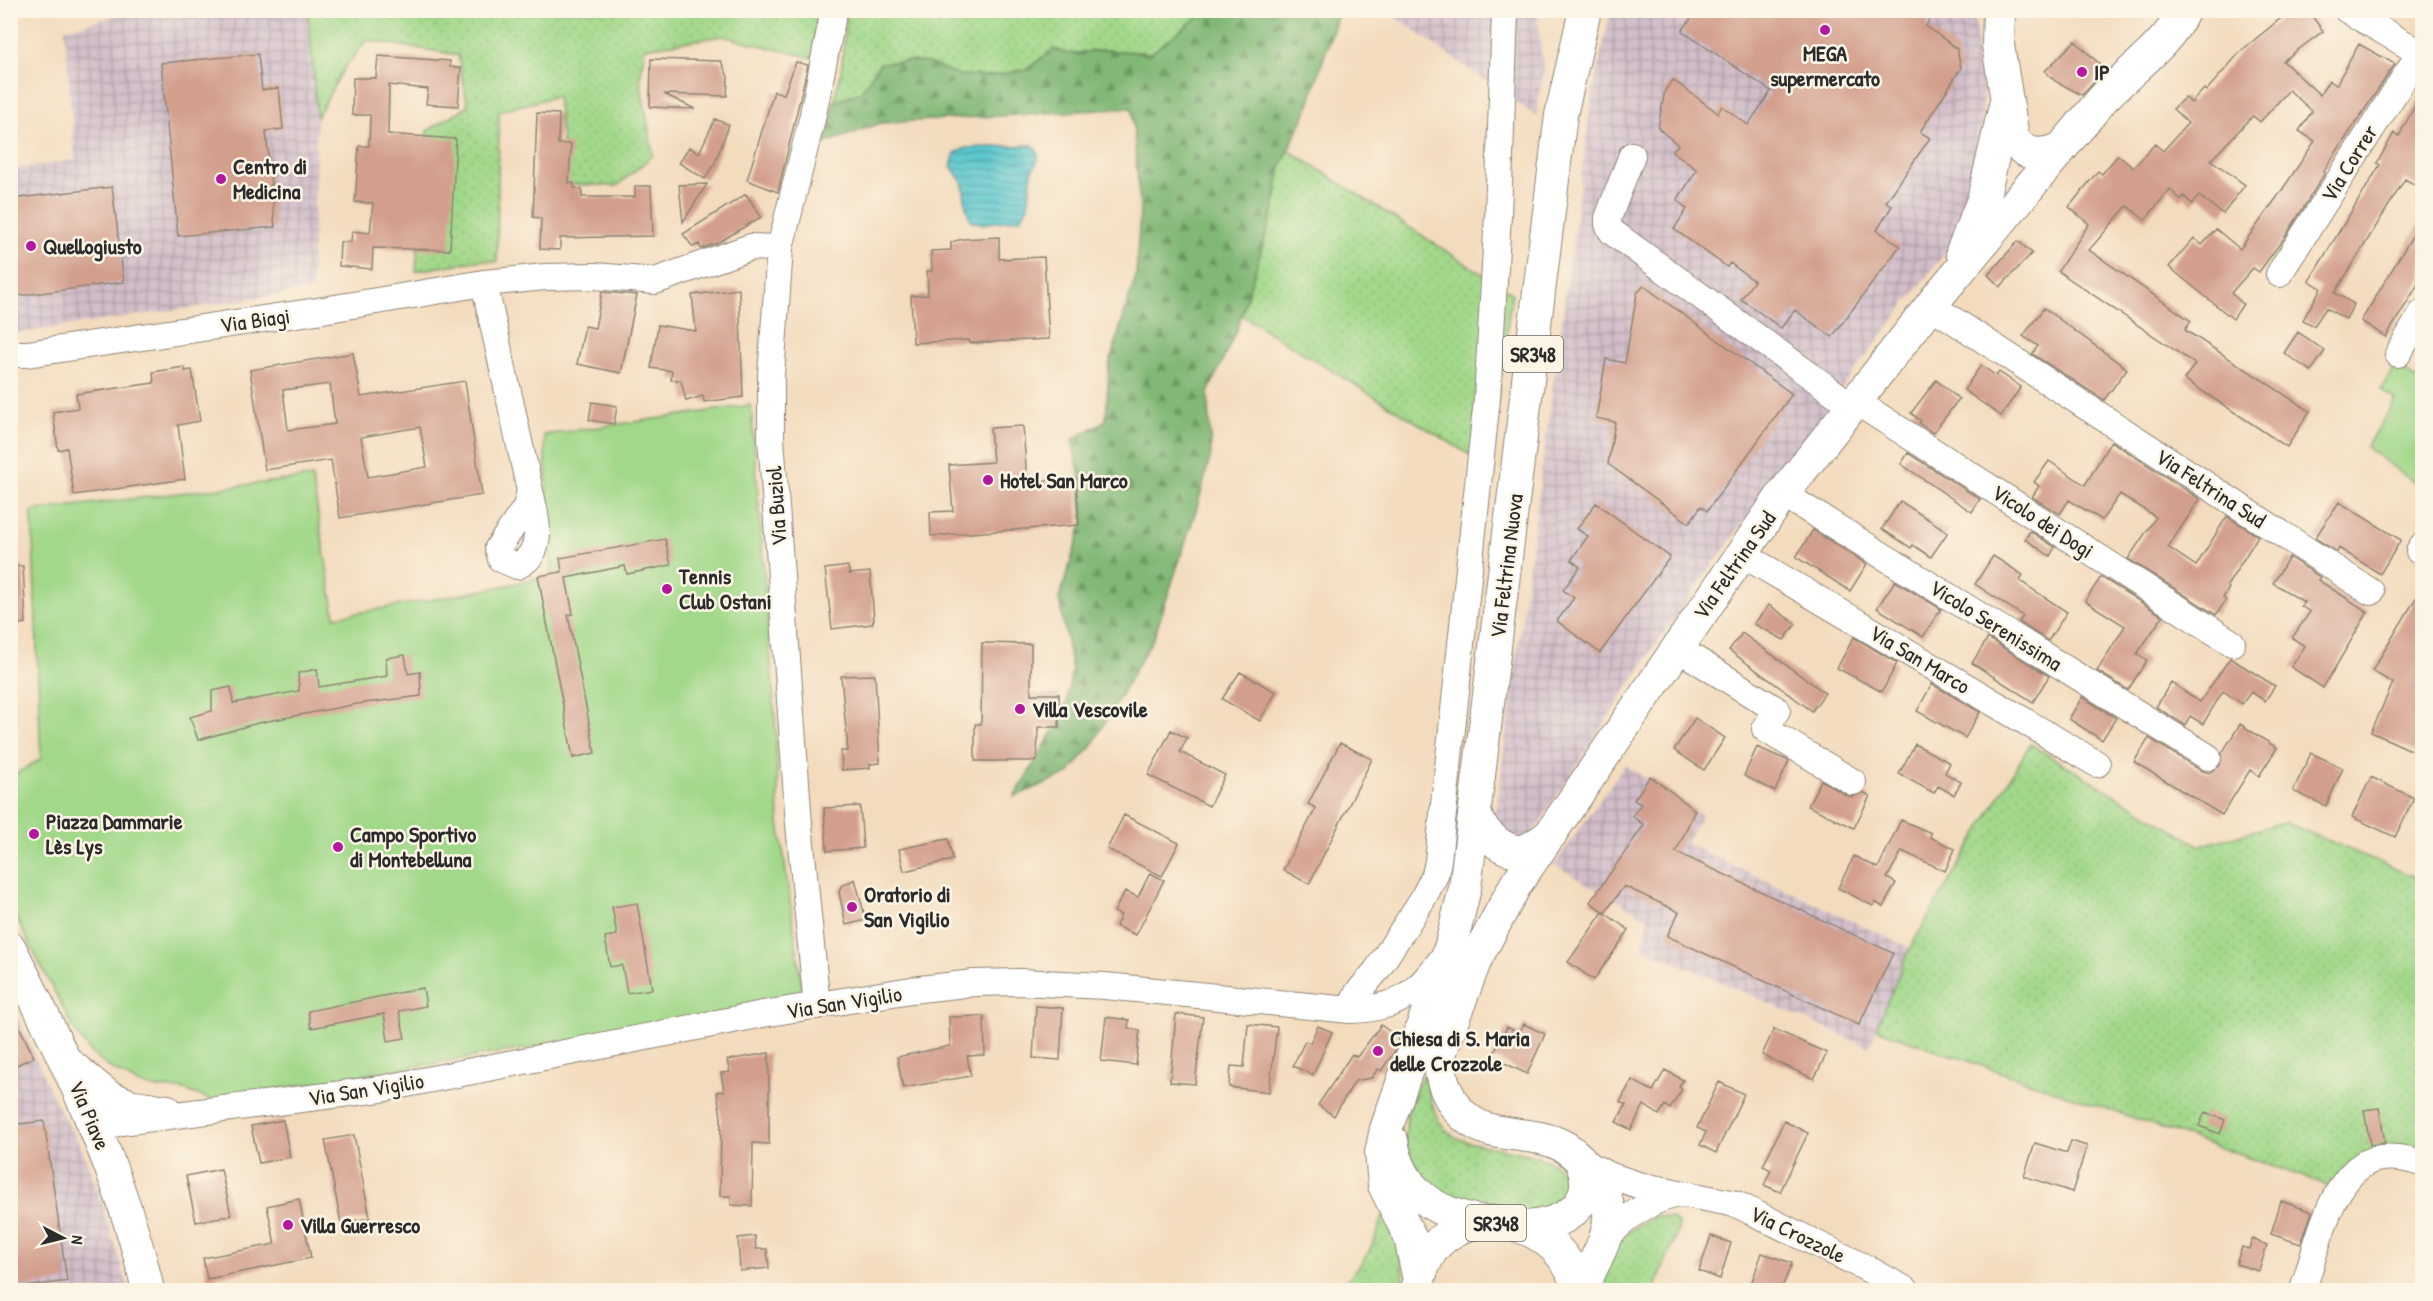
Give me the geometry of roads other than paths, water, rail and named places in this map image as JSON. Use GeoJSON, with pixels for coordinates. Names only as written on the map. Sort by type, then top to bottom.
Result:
{"type":"FeatureCollection","features":[{"type":"Feature","properties":{"kind":"main road"},"geometry":{"type":"LineString","coordinates":[[1561,115],[1565,10]]}},
{"type":"Feature","properties":{"kind":"main road","name":"Via Feltrina Nuova"},"geometry":{"type":"LineString","coordinates":[[1417,1286],[1414,1250],[1410,1237],[1383,1179],[1382,1145],[1451,945],[1465,888],[1561,115],[1585,10]]}},
{"type":"Feature","properties":{"kind":"main road"},"geometry":{"type":"LineString","coordinates":[[1999,10],[1998,45],[2010,130],[2022,150],[2041,155],[2062,148]]}},
{"type":"Feature","properties":{"kind":"main road"},"geometry":{"type":"LineString","coordinates":[[2164,42],[2179,22],[2184,10]]}},
{"type":"Feature","properties":{"kind":"main road"},"geometry":{"type":"LineString","coordinates":[[2164,42],[2204,10]]}},
{"type":"Feature","properties":{"kind":"main road","name":"Via Feltrina Sud"},"geometry":{"type":"LineString","coordinates":[[1582,1290],[1608,1224],[1609,1208],[1603,1190],[1581,1160],[1569,1149],[1556,1143],[1489,1130],[1476,1124],[1450,1099],[1443,1084],[1440,1067],[1441,1052],[1486,937],[1516,884],[1783,494],[1934,300],[2062,148],[2120,80],[2164,42]]}},
{"type":"Feature","properties":{"kind":"main road","name":"Via Feltrina Sud"},"geometry":{"type":"LineString","coordinates":[[1934,300],[1958,260],[1977,219],[1994,159],[2006,101]]}},
{"type":"Feature","properties":{"kind":"main road","name":"Via Feltrina Sud"},"geometry":{"type":"LineString","coordinates":[[1475,812],[1486,832],[1496,841],[1513,849],[1526,849],[1551,834]]}},
{"type":"Feature","properties":{"kind":"main road","name":"Via Piave"},"geometry":{"type":"LineString","coordinates":[[10,948],[18,980],[63,1055],[96,1126],[133,1230],[148,1290]]}},
{"type":"Feature","properties":{"kind":"main road","name":"Via Feltrina Nuova"},"geometry":{"type":"LineString","coordinates":[[1392,1114],[1391,1131],[1398,1164],[1417,1193],[1429,1204],[1449,1214],[1489,1223]]}},
{"type":"Feature","properties":{"kind":"main road"},"geometry":{"type":"LineString","coordinates":[[1521,1227],[1553,1223],[1565,1217],[1579,1205],[1586,1187],[1585,1171],[1581,1160]]}},
{"type":"Feature","properties":{"kind":"main road","name":"SR348"},"geometry":{"type":"LineString","coordinates":[[1417,1286],[1428,1257],[1446,1236],[1469,1226],[1489,1223],[1521,1227],[1541,1237],[1559,1250],[1571,1268],[1577,1290]]}},
{"type":"Feature","properties":{"kind":"street","name":"Via Buziol"},"geometry":{"type":"LineString","coordinates":[[817,1006],[799,825],[771,438],[771,375],[780,248],[812,119],[834,10]]}},
{"type":"Feature","properties":{"kind":"street"},"geometry":{"type":"LineString","coordinates":[[1350,1010],[1356,995],[1377,970],[1422,900],[1435,875],[1438,861],[1487,399],[1498,215],[1505,10]]}},
{"type":"Feature","properties":{"kind":"street"},"geometry":{"type":"LineString","coordinates":[[1986,10],[1998,45]]}},
{"type":"Feature","properties":{"kind":"street"},"geometry":{"type":"LineString","coordinates":[[2347,10],[2421,53]]}},
{"type":"Feature","properties":{"kind":"street","name":"Via Correr"},"geometry":{"type":"LineString","coordinates":[[2279,274],[2421,53]]}},
{"type":"Feature","properties":{"kind":"street","name":"Vicolo dei Dogi"},"geometry":{"type":"LineString","coordinates":[[1632,155],[1608,218],[1612,232],[1853,403],[2232,643]]}},
{"type":"Feature","properties":{"kind":"street","name":"Via Biagi"},"geometry":{"type":"LineString","coordinates":[[16,356],[310,312],[484,283],[565,276],[655,281],[751,247],[780,248]]}},
{"type":"Feature","properties":{"kind":"street"},"geometry":{"type":"LineString","coordinates":[[484,283],[530,491]]}},
{"type":"Feature","properties":{"kind":"street","name":"Via Feltrina Sud"},"geometry":{"type":"LineString","coordinates":[[1934,300],[2371,592]]}},
{"type":"Feature","properties":{"kind":"street"},"geometry":{"type":"LineString","coordinates":[[2398,354],[2422,313]]}},
{"type":"Feature","properties":{"kind":"street","name":"Vicolo Serenissima"},"geometry":{"type":"LineString","coordinates":[[1783,494],[2208,757]]}},
{"type":"Feature","properties":{"kind":"street","name":"Via San Marco"},"geometry":{"type":"LineString","coordinates":[[1742,554],[2097,764]]}},
{"type":"Feature","properties":{"kind":"street"},"geometry":{"type":"LineString","coordinates":[[1677,648],[1777,710],[1765,729],[1853,782]]}},
{"type":"Feature","properties":{"kind":"street","name":"Via San Vigilio"},"geometry":{"type":"LineString","coordinates":[[216,1109],[162,1107],[130,1102],[108,1104],[99,1111],[96,1126],[381,1089],[715,1023],[941,987],[1010,982],[1105,986],[1350,1010],[1383,1007],[1408,996],[1427,978],[1451,945]]}},
{"type":"Feature","properties":{"kind":"street","name":"Via San Vigilio"},"geometry":{"type":"LineString","coordinates":[[63,1055],[105,1090],[130,1102]]}},
{"type":"Feature","properties":{"kind":"street"},"geometry":{"type":"LineString","coordinates":[[2303,1290],[2329,1211],[2348,1176],[2361,1166],[2379,1158],[2399,1157],[2422,1163]]}},
{"type":"Feature","properties":{"kind":"street","name":"Via Crozzole"},"geometry":{"type":"LineString","coordinates":[[1581,1160],[1606,1174],[1630,1183],[1736,1204],[1906,1290]]}},
{"type":"Feature","properties":{"kind":"street","name":"Via Crozzole"},"geometry":{"type":"LineString","coordinates":[[1603,1241],[1628,1218],[1641,1210],[1666,1197],[1684,1194]]}},
{"type":"Feature","properties":{"kind":"water"},"geometry":{"type":"Polygon","coordinates":[[[1033,145],[1038,153],[1038,160],[1032,171],[1028,206],[1021,218],[983,224],[971,221],[966,207],[963,184],[951,166],[955,153],[966,148],[1033,145]]]}},
{"type":"Feature","properties":{"kind":"place","name":"MEGA supermercato"},"geometry":{"type":"Point","coordinates":[1825,30]}},
{"type":"Feature","properties":{"kind":"place","name":"IP"},"geometry":{"type":"Point","coordinates":[2082,72]}},
{"type":"Feature","properties":{"kind":"place","name":"Centro di Medicina"},"geometry":{"type":"Point","coordinates":[221,179]}},
{"type":"Feature","properties":{"kind":"place","name":"Quellogiusto"},"geometry":{"type":"Point","coordinates":[31,246]}},
{"type":"Feature","properties":{"kind":"place","name":"Hotel San Marco"},"geometry":{"type":"Point","coordinates":[988,480]}},
{"type":"Feature","properties":{"kind":"place","name":"Tennis Club Ostani"},"geometry":{"type":"Point","coordinates":[667,589]}},
{"type":"Feature","properties":{"kind":"place","name":"Villa Vescovile"},"geometry":{"type":"Point","coordinates":[1020,709]}},
{"type":"Feature","properties":{"kind":"place","name":"Piazza Dammarie Lès Lys"},"geometry":{"type":"Point","coordinates":[34,834]}},
{"type":"Feature","properties":{"kind":"place","name":"Campo Sportivo di Montebelluna"},"geometry":{"type":"Point","coordinates":[338,847]}},
{"type":"Feature","properties":{"kind":"place","name":"Oratorio di San Vigilio"},"geometry":{"type":"Point","coordinates":[852,907]}},
{"type":"Feature","properties":{"kind":"place","name":"Chiesa di S. Maria delle Crozzole"},"geometry":{"type":"Point","coordinates":[1378,1051]}},
{"type":"Feature","properties":{"kind":"place","name":"Villa Guerresco"},"geometry":{"type":"Point","coordinates":[288,1225]}}]}
